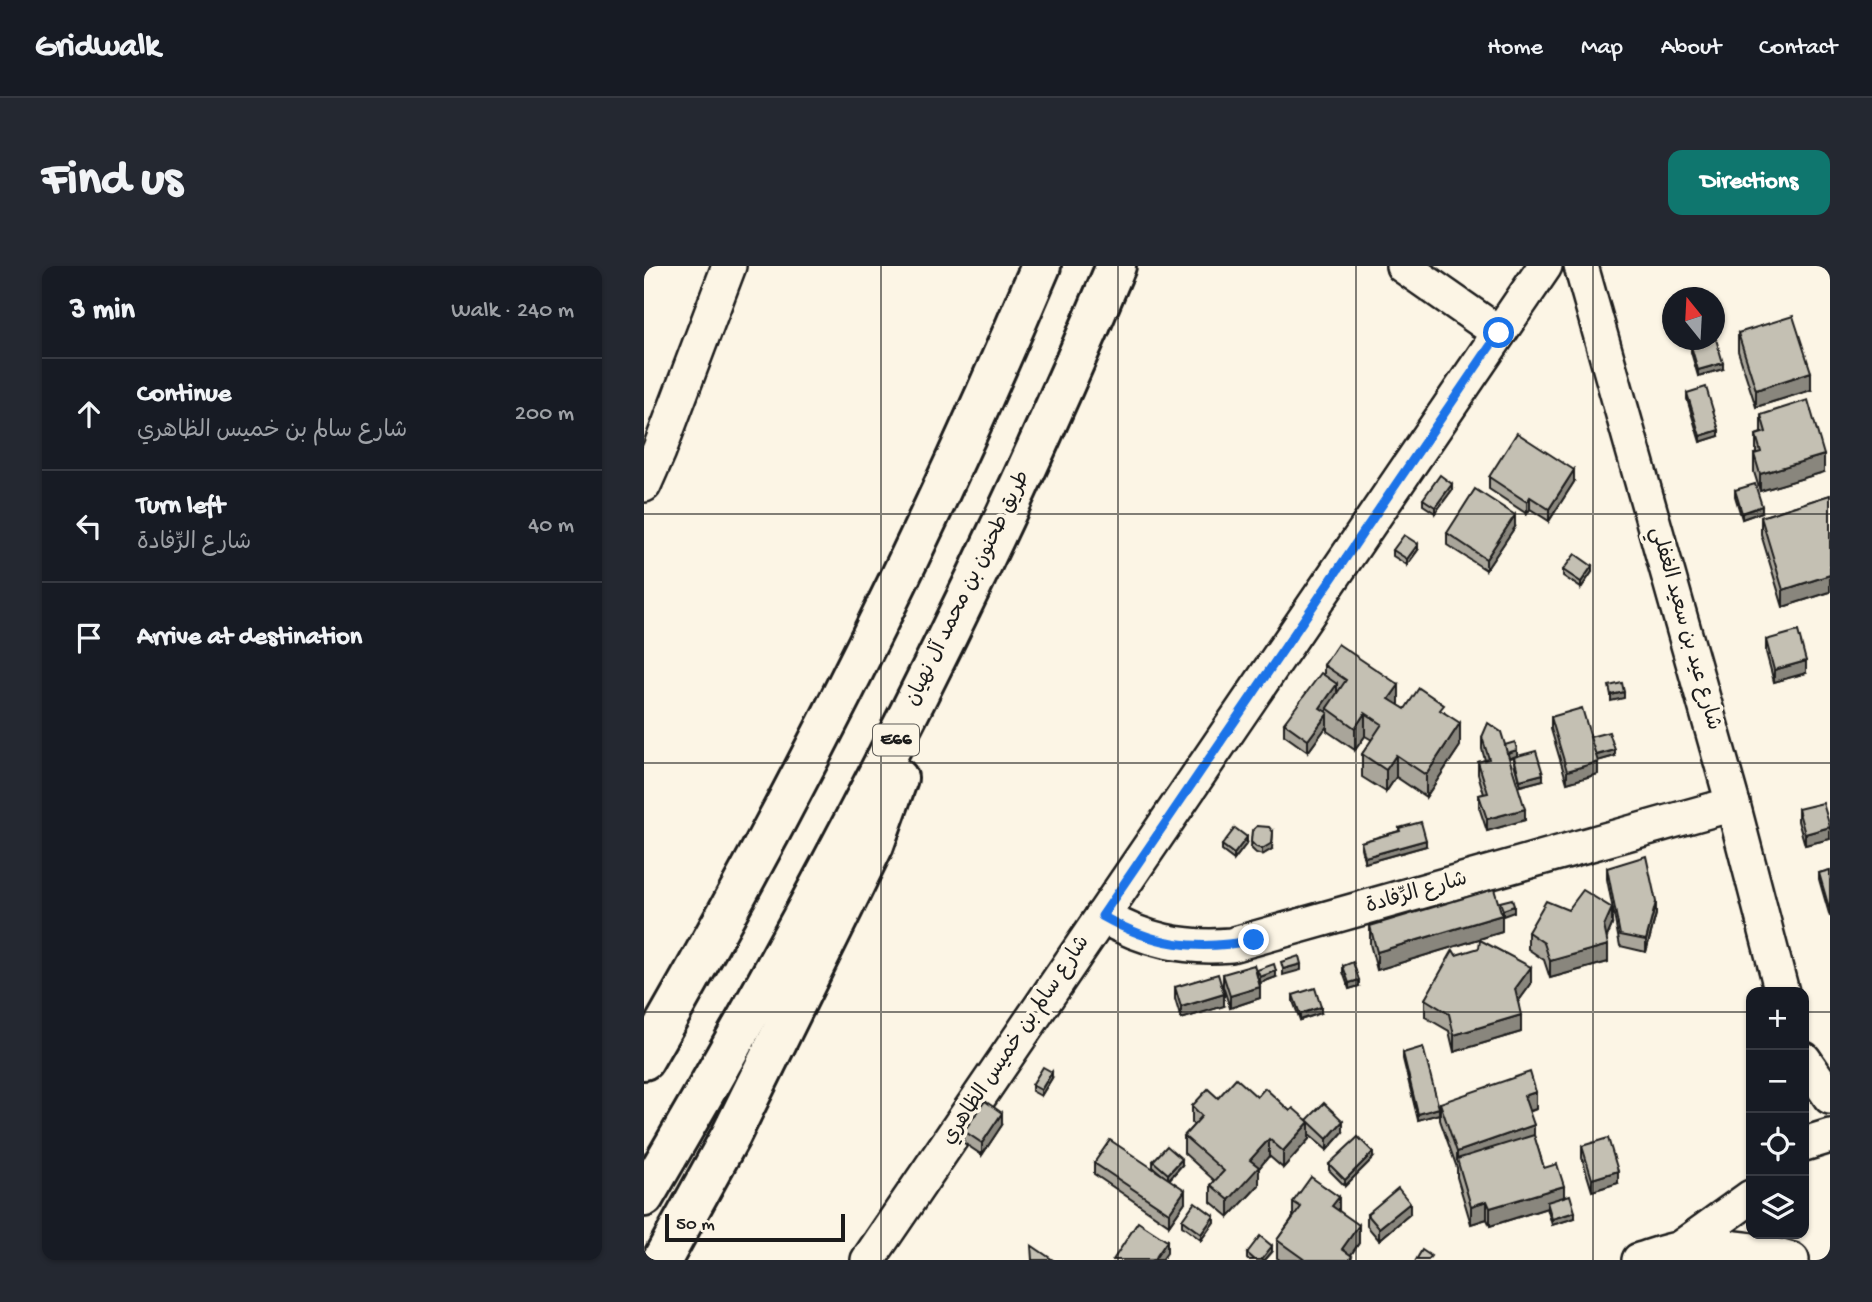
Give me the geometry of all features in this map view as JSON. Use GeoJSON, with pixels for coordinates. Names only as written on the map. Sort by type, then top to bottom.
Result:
{"type":"FeatureCollection","features":[{"type":"Feature","properties":{"kind":"highway"},"geometry":{"type":"LineString","coordinates":[[644,1060],[733,902],[850,676],[964,439],[1041,266]]}},
{"type":"Feature","properties":{"kind":"highway","name":"طريق طحنون بن محمد آل نهيان"},"geometry":{"type":"LineString","coordinates":[[644,1197],[775,967],[909,712],[1021,485],[1116,266]]}},
{"type":"Feature","properties":{"kind":"highway"},"geometry":{"type":"LineString","coordinates":[[662,1260],[731,1135],[874,845],[904,759],[909,712]]}},
{"type":"Feature","properties":{"kind":"street"},"geometry":{"type":"LineString","coordinates":[[644,485],[729,266]]}},
{"type":"Feature","properties":{"kind":"street"},"geometry":{"type":"LineString","coordinates":[[1403,266],[1499,333]]}},
{"type":"Feature","properties":{"kind":"street","name":"شارع سالم بن خميس الظاهري"},"geometry":{"type":"LineString","coordinates":[[867,1260],[1545,266]]}},
{"type":"Feature","properties":{"kind":"street","name":"شارع عيد بن سعيد الغفلي"},"geometry":{"type":"LineString","coordinates":[[1581,266],[1733,804],[1781,987]]}},
{"type":"Feature","properties":{"kind":"street","name":"شارع الرِّفادة"},"geometry":{"type":"LineString","coordinates":[[1102,916],[1142,936],[1164,942],[1186,946],[1231,945],[1733,804]]}},
{"type":"Feature","properties":{"kind":"street"},"geometry":{"type":"LineString","coordinates":[[1809,1066],[1830,1097]]}},
{"type":"Feature","properties":{"kind":"street"},"geometry":{"type":"LineString","coordinates":[[1809,1142],[1830,1136]]}},
{"type":"Feature","properties":{"kind":"street"},"geometry":{"type":"LineString","coordinates":[[1680,1248],[1746,1201]]}},
{"type":"Feature","properties":{"kind":"street"},"geometry":{"type":"LineString","coordinates":[[1777,1239],[1793,1260]]}},
{"type":"Feature","properties":{"kind":"street"},"geometry":{"type":"LineString","coordinates":[[1639,1260],[1680,1248],[1738,1248],[1793,1260]]}},
{"type":"Feature","properties":{"kind":"building"},"geometry":{"type":"Polygon","coordinates":[[[1793,316],[1811,372],[1756,390],[1738,333],[1793,316]]]}},
{"type":"Feature","properties":{"kind":"building"},"geometry":{"type":"Polygon","coordinates":[[[1692,350],[1719,350],[1723,363],[1698,370],[1692,350]]]}},
{"type":"Feature","properties":{"kind":"building"},"geometry":{"type":"Polygon","coordinates":[[[1706,387],[1719,430],[1700,436],[1687,393],[1706,387]]]}},
{"type":"Feature","properties":{"kind":"building"},"geometry":{"type":"Polygon","coordinates":[[[1808,400],[1824,455],[1760,474],[1754,454],[1761,452],[1756,435],[1766,432],[1761,415],[1808,400]]]}},
{"type":"Feature","properties":{"kind":"building"},"geometry":{"type":"Polygon","coordinates":[[[1517,433],[1574,470],[1549,509],[1530,497],[1527,502],[1489,477],[1517,433]]]}},
{"type":"Feature","properties":{"kind":"building"},"geometry":{"type":"Polygon","coordinates":[[[1440,475],[1452,484],[1435,507],[1423,499],[1440,475]]]}},
{"type":"Feature","properties":{"kind":"building"},"geometry":{"type":"Polygon","coordinates":[[[1755,484],[1762,506],[1742,513],[1735,490],[1755,484]]]}},
{"type":"Feature","properties":{"kind":"building"},"geometry":{"type":"Polygon","coordinates":[[[1475,489],[1515,515],[1486,559],[1447,533],[1475,489]]]}},
{"type":"Feature","properties":{"kind":"building"},"geometry":{"type":"Polygon","coordinates":[[[1830,495],[1830,575],[1783,590],[1761,517],[1830,495]]]}},
{"type":"Feature","properties":{"kind":"building"},"geometry":{"type":"Polygon","coordinates":[[[1404,535],[1418,544],[1407,559],[1393,550],[1404,535]]]}},
{"type":"Feature","properties":{"kind":"building"},"geometry":{"type":"Polygon","coordinates":[[[1575,554],[1592,566],[1581,582],[1563,570],[1575,554]]]}},
{"type":"Feature","properties":{"kind":"building"},"geometry":{"type":"Polygon","coordinates":[[[1798,631],[1806,661],[1774,670],[1766,640],[1798,631]]]}},
{"type":"Feature","properties":{"kind":"building"},"geometry":{"type":"Polygon","coordinates":[[[1338,644],[1399,685],[1389,699],[1405,709],[1419,688],[1444,705],[1440,710],[1460,723],[1426,775],[1396,755],[1386,770],[1362,754],[1382,724],[1365,713],[1355,728],[1327,708],[1346,680],[1324,665],[1338,644]]]}},
{"type":"Feature","properties":{"kind":"building"},"geometry":{"type":"Polygon","coordinates":[[[1321,673],[1337,684],[1320,708],[1328,713],[1308,740],[1284,723],[1321,673]]]}},
{"type":"Feature","properties":{"kind":"building"},"geometry":{"type":"Polygon","coordinates":[[[1622,683],[1624,692],[1611,695],[1609,686],[1622,683]]]}},
{"type":"Feature","properties":{"kind":"building"},"geometry":{"type":"Polygon","coordinates":[[[1582,708],[1598,762],[1567,771],[1551,717],[1582,708]]]}},
{"type":"Feature","properties":{"kind":"building"},"geometry":{"type":"Polygon","coordinates":[[[1488,723],[1501,732],[1525,809],[1487,819],[1479,795],[1488,793],[1478,762],[1489,759],[1482,737],[1488,723]]]}},
{"type":"Feature","properties":{"kind":"building"},"geometry":{"type":"Polygon","coordinates":[[[1609,732],[1615,750],[1596,755],[1590,737],[1609,732]]]}},
{"type":"Feature","properties":{"kind":"building"},"geometry":{"type":"Polygon","coordinates":[[[1515,742],[1517,750],[1507,753],[1505,745],[1515,742]]]}},
{"type":"Feature","properties":{"kind":"building"},"geometry":{"type":"Polygon","coordinates":[[[1536,751],[1543,774],[1520,780],[1514,757],[1536,751]]]}},
{"type":"Feature","properties":{"kind":"building"},"geometry":{"type":"Polygon","coordinates":[[[1823,803],[1830,827],[1805,834],[1798,809],[1823,803]]]}},
{"type":"Feature","properties":{"kind":"building"},"geometry":{"type":"Polygon","coordinates":[[[1421,822],[1426,840],[1365,857],[1361,842],[1421,822]]]}},
{"type":"Feature","properties":{"kind":"building"},"geometry":{"type":"Polygon","coordinates":[[[1257,826],[1269,827],[1273,832],[1272,843],[1262,849],[1251,842],[1252,831],[1257,826]]]}},
{"type":"Feature","properties":{"kind":"building"},"geometry":{"type":"Polygon","coordinates":[[[1235,828],[1247,837],[1234,854],[1222,845],[1235,828]]]}},
{"type":"Feature","properties":{"kind":"building"},"geometry":{"type":"Polygon","coordinates":[[[1646,856],[1656,902],[1646,940],[1620,935],[1607,868],[1646,856]]]}},
{"type":"Feature","properties":{"kind":"building"},"geometry":{"type":"Polygon","coordinates":[[[1830,870],[1830,911],[1819,873],[1830,870]]]}},
{"type":"Feature","properties":{"kind":"building"},"geometry":{"type":"Polygon","coordinates":[[[1494,889],[1502,915],[1377,952],[1370,926],[1494,889]]]}},
{"type":"Feature","properties":{"kind":"building"},"geometry":{"type":"Polygon","coordinates":[[[1583,890],[1612,908],[1604,926],[1608,945],[1550,961],[1544,943],[1528,932],[1546,901],[1568,910],[1583,890]]]}},
{"type":"Feature","properties":{"kind":"building"},"geometry":{"type":"Polygon","coordinates":[[[1512,899],[1514,906],[1503,910],[1500,902],[1512,899]]]}},
{"type":"Feature","properties":{"kind":"building"},"geometry":{"type":"Polygon","coordinates":[[[1480,940],[1531,967],[1515,989],[1521,1015],[1454,1035],[1449,1014],[1425,999],[1453,950],[1456,955],[1479,948],[1480,940]]]}},
{"type":"Feature","properties":{"kind":"building"},"geometry":{"type":"Polygon","coordinates":[[[1299,956],[1301,964],[1283,969],[1281,962],[1299,956]]]}},
{"type":"Feature","properties":{"kind":"building"},"geometry":{"type":"Polygon","coordinates":[[[1353,962],[1359,980],[1349,983],[1343,966],[1353,962]]]}},
{"type":"Feature","properties":{"kind":"building"},"geometry":{"type":"Polygon","coordinates":[[[1274,964],[1276,971],[1260,977],[1257,970],[1274,964]]]}},
{"type":"Feature","properties":{"kind":"building"},"geometry":{"type":"Polygon","coordinates":[[[1254,965],[1260,987],[1230,996],[1223,974],[1254,965]]]}},
{"type":"Feature","properties":{"kind":"building"},"geometry":{"type":"Polygon","coordinates":[[[1218,974],[1224,994],[1181,1007],[1175,987],[1218,974]]]}},
{"type":"Feature","properties":{"kind":"building"},"geometry":{"type":"Polygon","coordinates":[[[1315,988],[1321,1007],[1300,1014],[1293,995],[1315,988]]]}},
{"type":"Feature","properties":{"kind":"building"},"geometry":{"type":"Polygon","coordinates":[[[1423,1047],[1439,1108],[1418,1114],[1403,1053],[1423,1047]]]}},
{"type":"Feature","properties":{"kind":"building"},"geometry":{"type":"Polygon","coordinates":[[[1043,1067],[1052,1072],[1041,1090],[1032,1085],[1043,1067]]]}},
{"type":"Feature","properties":{"kind":"building"},"geometry":{"type":"Polygon","coordinates":[[[1530,1072],[1536,1092],[1524,1096],[1534,1125],[1457,1152],[1440,1103],[1530,1072]]]}},
{"type":"Feature","properties":{"kind":"building"},"geometry":{"type":"Polygon","coordinates":[[[1236,1078],[1257,1097],[1265,1088],[1290,1111],[1293,1108],[1309,1122],[1283,1151],[1269,1139],[1250,1160],[1259,1167],[1229,1200],[1211,1185],[1224,1171],[1184,1136],[1202,1116],[1192,1106],[1208,1089],[1218,1098],[1236,1078]]]}},
{"type":"Feature","properties":{"kind":"building"},"geometry":{"type":"Polygon","coordinates":[[[985,1101],[1002,1113],[982,1143],[964,1131],[985,1101]]]}},
{"type":"Feature","properties":{"kind":"building"},"geometry":{"type":"Polygon","coordinates":[[[1324,1103],[1343,1121],[1327,1139],[1307,1120],[1324,1103]]]}},
{"type":"Feature","properties":{"kind":"building"},"geometry":{"type":"Polygon","coordinates":[[[1534,1135],[1544,1168],[1557,1164],[1564,1186],[1490,1208],[1487,1201],[1471,1206],[1457,1159],[1534,1135]]]}},
{"type":"Feature","properties":{"kind":"building"},"geometry":{"type":"Polygon","coordinates":[[[1358,1137],[1373,1152],[1345,1180],[1329,1164],[1358,1137]]]}},
{"type":"Feature","properties":{"kind":"building"},"geometry":{"type":"Polygon","coordinates":[[[1608,1138],[1618,1171],[1592,1179],[1582,1146],[1608,1138]]]}},
{"type":"Feature","properties":{"kind":"building"},"geometry":{"type":"Polygon","coordinates":[[[1110,1140],[1185,1190],[1169,1213],[1094,1163],[1110,1140]]]}},
{"type":"Feature","properties":{"kind":"building"},"geometry":{"type":"Polygon","coordinates":[[[1167,1146],[1182,1159],[1168,1174],[1153,1161],[1167,1146]]]}},
{"type":"Feature","properties":{"kind":"building"},"geometry":{"type":"Polygon","coordinates":[[[1311,1177],[1339,1197],[1332,1206],[1359,1225],[1342,1249],[1352,1256],[1349,1260],[1305,1260],[1277,1240],[1301,1207],[1293,1202],[1311,1177]]]}},
{"type":"Feature","properties":{"kind":"building"},"geometry":{"type":"Polygon","coordinates":[[[1398,1188],[1410,1203],[1379,1228],[1367,1214],[1398,1188]]]}},
{"type":"Feature","properties":{"kind":"building"},"geometry":{"type":"Polygon","coordinates":[[[1570,1195],[1575,1212],[1552,1219],[1547,1202],[1570,1195]]]}},
{"type":"Feature","properties":{"kind":"building"},"geometry":{"type":"Polygon","coordinates":[[[1195,1202],[1214,1216],[1201,1234],[1182,1220],[1195,1202]]]}},
{"type":"Feature","properties":{"kind":"building"},"geometry":{"type":"Polygon","coordinates":[[[1138,1222],[1167,1241],[1154,1260],[1113,1260],[1138,1222]]]}},
{"type":"Feature","properties":{"kind":"building"},"geometry":{"type":"Polygon","coordinates":[[[1260,1236],[1272,1246],[1261,1260],[1255,1260],[1247,1253],[1260,1236]]]}},
{"type":"Feature","properties":{"kind":"building"},"geometry":{"type":"Polygon","coordinates":[[[1031,1245],[1053,1260],[1032,1260],[1031,1245]]]}},
{"type":"Feature","properties":{"kind":"building"},"geometry":{"type":"Polygon","coordinates":[[[1422,1250],[1431,1256],[1428,1260],[1416,1260],[1422,1250]]]}},
{"type":"Feature","properties":{"kind":"route"},"geometry":{"type":"LineString","coordinates":[[1254,940],[1209,947],[1186,946],[1142,936],[1102,916],[1499,333]]}}]}
